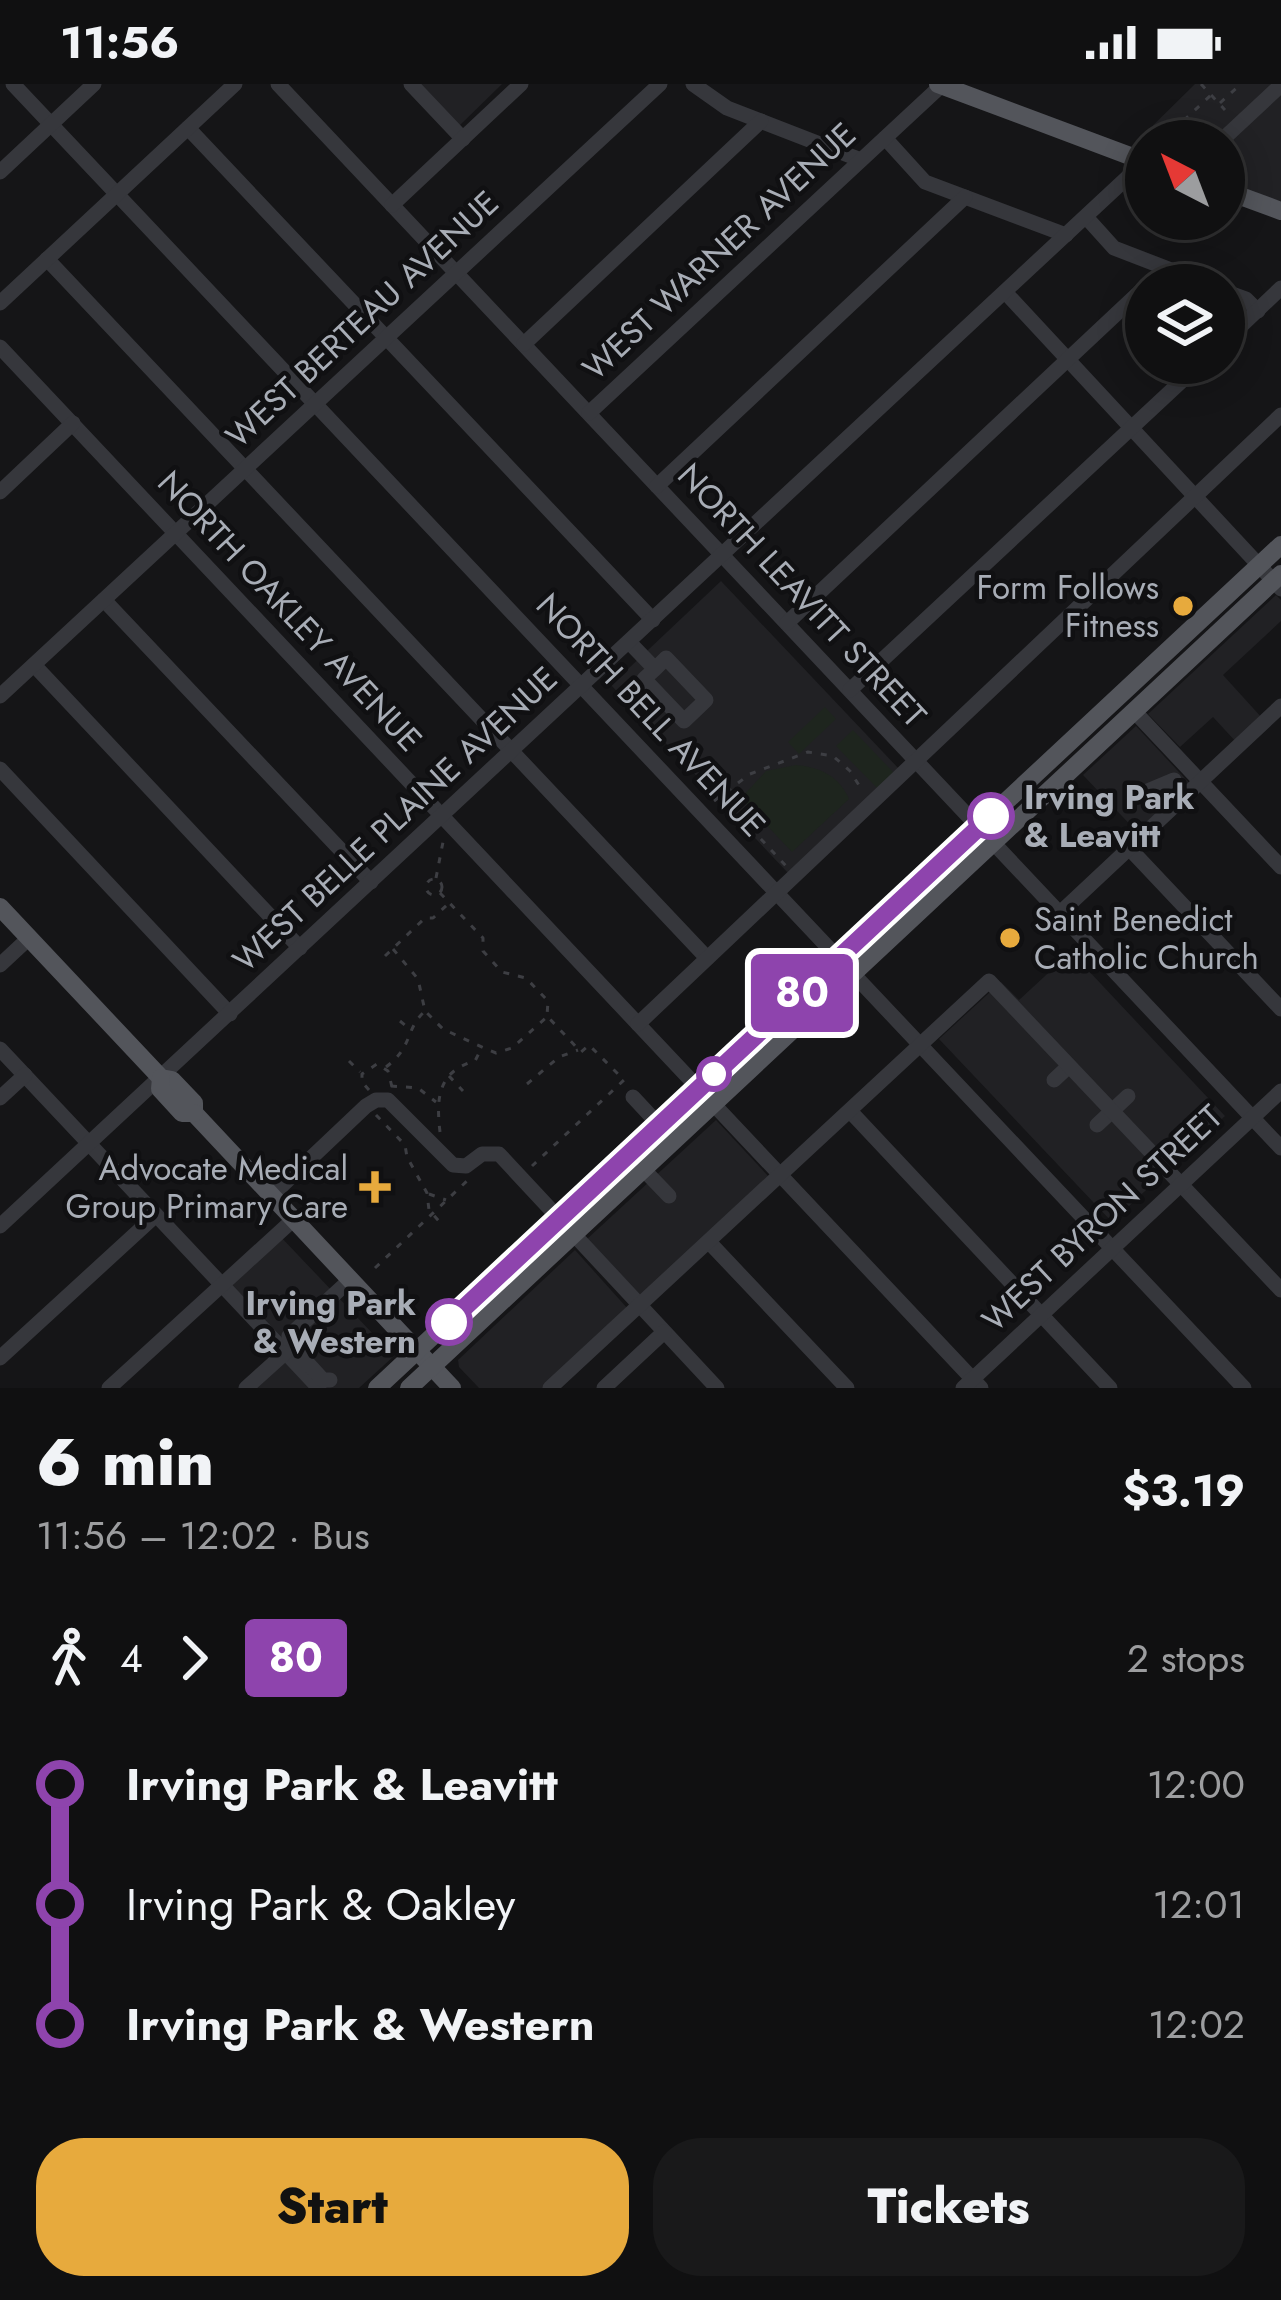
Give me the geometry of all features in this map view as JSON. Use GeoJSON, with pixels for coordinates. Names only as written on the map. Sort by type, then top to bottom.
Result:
{"type":"FeatureCollection","features":[{"type":"Feature","properties":{"kind":"main road"},"geometry":{"type":"LineString","coordinates":[[941,84],[1125,154]]}},
{"type":"Feature","properties":{"kind":"main road"},"geometry":{"type":"LineString","coordinates":[[1245,198],[1281,211]]}},
{"type":"Feature","properties":{"kind":"main road"},"geometry":{"type":"LineString","coordinates":[[377,1388],[1281,545]]}},
{"type":"Feature","properties":{"kind":"main road"},"geometry":{"type":"LineString","coordinates":[[409,1388],[1278,581]]}},
{"type":"Feature","properties":{"kind":"main road"},"geometry":{"type":"LineString","coordinates":[[0,907],[161,1078],[172,1080],[194,1103],[194,1113],[452,1388]]}},
{"type":"Feature","properties":{"kind":"street","name":"NORTH BELL AVENUE"},"geometry":{"type":"LineString","coordinates":[[14,84],[1244,1388]]}},
{"type":"Feature","properties":{"kind":"street"},"geometry":{"type":"LineString","coordinates":[[0,172],[94,84]]}},
{"type":"Feature","properties":{"kind":"street"},"geometry":{"type":"LineString","coordinates":[[0,303],[235,84]]}},
{"type":"Feature","properties":{"kind":"street","name":"NORTH LEAVITT STREET"},"geometry":{"type":"LineString","coordinates":[[278,84],[1281,1148]]}},
{"type":"Feature","properties":{"kind":"street"},"geometry":{"type":"LineString","coordinates":[[411,84],[464,139]]}},
{"type":"Feature","properties":{"kind":"street"},"geometry":{"type":"LineString","coordinates":[[392,205],[520,84]]}},
{"type":"Feature","properties":{"kind":"street"},"geometry":{"type":"LineString","coordinates":[[693,84],[727,108],[861,160]]}},
{"type":"Feature","properties":{"kind":"street","name":"WEST WARNER AVENUE"},"geometry":{"type":"LineString","coordinates":[[589,413],[941,84]]}},
{"type":"Feature","properties":{"kind":"street","name":"WEST BERTEAU AVENUE"},"geometry":{"type":"LineString","coordinates":[[0,696],[656,85]]}},
{"type":"Feature","properties":{"kind":"street"},"geometry":{"type":"LineString","coordinates":[[1244,120],[1281,85]]}},
{"type":"Feature","properties":{"kind":"street"},"geometry":{"type":"LineString","coordinates":[[524,344],[761,121]]}},
{"type":"Feature","properties":{"kind":"street"},"geometry":{"type":"LineString","coordinates":[[188,128],[653,620]]}},
{"type":"Feature","properties":{"kind":"street"},"geometry":{"type":"LineString","coordinates":[[885,139],[925,182],[1066,236]]}},
{"type":"Feature","properties":{"kind":"street","name":"WEST BELLE PLAINE AVENUE"},"geometry":{"type":"LineString","coordinates":[[0,1226],[1125,181]]}},
{"type":"Feature","properties":{"kind":"street"},"geometry":{"type":"LineString","coordinates":[[657,486],[965,197]]}},
{"type":"Feature","properties":{"kind":"street"},"geometry":{"type":"LineString","coordinates":[[1086,217],[1114,248],[1156,264]]}},
{"type":"Feature","properties":{"kind":"street"},"geometry":{"type":"LineString","coordinates":[[47,259],[707,958]]}},
{"type":"Feature","properties":{"kind":"street"},"geometry":{"type":"LineString","coordinates":[[1005,292],[1278,581]]}},
{"type":"Feature","properties":{"kind":"street"},"geometry":{"type":"LineString","coordinates":[[1245,323],[1278,295]]}},
{"type":"Feature","properties":{"kind":"street"},"geometry":{"type":"LineString","coordinates":[[1245,299],[1258,311]]}},
{"type":"Feature","properties":{"kind":"street"},"geometry":{"type":"LineString","coordinates":[[787,623],[1125,307]]}},
{"type":"Feature","properties":{"kind":"street","name":"NORTH OAKLEY AVENUE"},"geometry":{"type":"LineString","coordinates":[[0,346],[781,1175],[972,1385]]}},
{"type":"Feature","properties":{"kind":"street"},"geometry":{"type":"LineString","coordinates":[[850,691],[1178,384]]}},
{"type":"Feature","properties":{"kind":"street"},"geometry":{"type":"LineString","coordinates":[[638,1024],[1281,415]]}},
{"type":"Feature","properties":{"kind":"street"},"geometry":{"type":"LineString","coordinates":[[0,492],[74,423]]}},
{"type":"Feature","properties":{"kind":"street"},"geometry":{"type":"LineString","coordinates":[[104,600],[371,882]]}},
{"type":"Feature","properties":{"kind":"street"},"geometry":{"type":"LineString","coordinates":[[629,642],[655,669]]}},
{"type":"Feature","properties":{"kind":"street"},"geometry":{"type":"LineString","coordinates":[[34,665],[300,948]]}},
{"type":"Feature","properties":{"kind":"street"},"geometry":{"type":"LineString","coordinates":[[1134,711],[1281,868]]}},
{"type":"Feature","properties":{"kind":"street"},"geometry":{"type":"LineString","coordinates":[[1060,913],[1200,781],[1277,716]]}},
{"type":"Feature","properties":{"kind":"street"},"geometry":{"type":"LineString","coordinates":[[0,769],[230,1014]]}},
{"type":"Feature","properties":{"kind":"street"},"geometry":{"type":"LineString","coordinates":[[1131,798],[1174,781]]}},
{"type":"Feature","properties":{"kind":"street"},"geometry":{"type":"LineString","coordinates":[[1130,848],[1281,1009]]}},
{"type":"Feature","properties":{"kind":"street"},"geometry":{"type":"LineString","coordinates":[[0,965],[29,938]]}},
{"type":"Feature","properties":{"kind":"street"},"geometry":{"type":"LineString","coordinates":[[550,1388],[989,981],[1281,1290]]}},
{"type":"Feature","properties":{"kind":"street"},"geometry":{"type":"LineString","coordinates":[[1037,1032],[1054,1017]]}},
{"type":"Feature","properties":{"kind":"street"},"geometry":{"type":"LineString","coordinates":[[0,1049],[285,1353],[325,1384]]}},
{"type":"Feature","properties":{"kind":"street"},"geometry":{"type":"LineString","coordinates":[[1054,1080],[1069,1066]]}},
{"type":"Feature","properties":{"kind":"street"},"geometry":{"type":"LineString","coordinates":[[0,1098],[25,1076]]}},
{"type":"Feature","properties":{"kind":"street","name":"WEST BYRON STREET"},"geometry":{"type":"LineString","coordinates":[[972,1385],[1281,1091]]}},
{"type":"Feature","properties":{"kind":"street"},"geometry":{"type":"LineString","coordinates":[[1097,1125],[1128,1096]]}},
{"type":"Feature","properties":{"kind":"street"},"geometry":{"type":"LineString","coordinates":[[633,1097],[674,1141]]}},
{"type":"Feature","properties":{"kind":"street"},"geometry":{"type":"LineString","coordinates":[[272,1195],[366,1106],[383,1098],[453,1165],[466,1166],[482,1154],[499,1154],[717,1388]]}},
{"type":"Feature","properties":{"kind":"street"},"geometry":{"type":"LineString","coordinates":[[850,1111],[1110,1388]]}},
{"type":"Feature","properties":{"kind":"street"},"geometry":{"type":"LineString","coordinates":[[644,1170],[669,1196]]}},
{"type":"Feature","properties":{"kind":"street"},"geometry":{"type":"LineString","coordinates":[[0,1358],[156,1215]]}},
{"type":"Feature","properties":{"kind":"street"},"geometry":{"type":"LineString","coordinates":[[109,1388],[294,1219]]}},
{"type":"Feature","properties":{"kind":"street"},"geometry":{"type":"LineString","coordinates":[[709,1241],[847,1388]]}},
{"type":"Feature","properties":{"kind":"street"},"geometry":{"type":"LineString","coordinates":[[325,1384],[289,1336],[351,1279]]}},
{"type":"Feature","properties":{"kind":"street"},"geometry":{"type":"LineString","coordinates":[[604,1388],[664,1332]]}},
{"type":"Feature","properties":{"kind":"street"},"geometry":{"type":"LineString","coordinates":[[246,1388],[285,1353]]}},
{"type":"Feature","properties":{"kind":"path"},"geometry":{"type":"LineString","coordinates":[[1220,104],[1241,84]]}},
{"type":"Feature","properties":{"kind":"path"},"geometry":{"type":"LineString","coordinates":[[1205,86],[1225,110]]}},
{"type":"Feature","properties":{"kind":"path"},"geometry":{"type":"LineString","coordinates":[[1184,120],[1211,95]]}},
{"type":"Feature","properties":{"kind":"path"},"geometry":{"type":"LineString","coordinates":[[714,801],[749,774],[815,752],[833,756],[844,765],[864,795]]}},
{"type":"Feature","properties":{"kind":"path"},"geometry":{"type":"LineString","coordinates":[[719,796],[790,870]]}},
{"type":"Feature","properties":{"kind":"path"},"geometry":{"type":"LineString","coordinates":[[435,880],[443,842]]}},
{"type":"Feature","properties":{"kind":"path"},"geometry":{"type":"LineString","coordinates":[[435,880],[426,889],[430,895],[440,893]]}},
{"type":"Feature","properties":{"kind":"path"},"geometry":{"type":"LineString","coordinates":[[435,880],[442,886],[440,893]]}},
{"type":"Feature","properties":{"kind":"path"},"geometry":{"type":"LineString","coordinates":[[440,893],[483,938],[482,951],[502,973],[526,978],[548,1001],[548,1016],[579,1050]]}},
{"type":"Feature","properties":{"kind":"path"},"geometry":{"type":"LineString","coordinates":[[385,956],[425,918],[433,919],[449,903]]}},
{"type":"Feature","properties":{"kind":"path"},"geometry":{"type":"LineString","coordinates":[[393,949],[418,979],[425,1011],[443,1029],[482,1047],[504,1052],[548,1016]]}},
{"type":"Feature","properties":{"kind":"path"},"geometry":{"type":"LineString","coordinates":[[362,1074],[371,1066],[385,1068],[404,1051],[415,1022],[425,1011]]}},
{"type":"Feature","properties":{"kind":"path"},"geometry":{"type":"LineString","coordinates":[[400,1021],[413,1030]]}},
{"type":"Feature","properties":{"kind":"path"},"geometry":{"type":"LineString","coordinates":[[520,1032],[526,1038]]}},
{"type":"Feature","properties":{"kind":"path"},"geometry":{"type":"LineString","coordinates":[[527,1084],[559,1057],[589,1046],[624,1080],[527,1170],[534,1178]]}},
{"type":"Feature","properties":{"kind":"path"},"geometry":{"type":"LineString","coordinates":[[426,1123],[441,1139],[438,1103],[448,1075],[475,1061],[482,1047]]}},
{"type":"Feature","properties":{"kind":"path"},"geometry":{"type":"LineString","coordinates":[[349,1060],[370,1091],[418,1088],[438,1103]]}},
{"type":"Feature","properties":{"kind":"path"},"geometry":{"type":"LineString","coordinates":[[385,1068],[393,1088]]}},
{"type":"Feature","properties":{"kind":"path"},"geometry":{"type":"LineString","coordinates":[[448,1075],[463,1091]]}},
{"type":"Feature","properties":{"kind":"path"},"geometry":{"type":"LineString","coordinates":[[373,1112],[405,1144],[431,1214],[444,1227]]}},
{"type":"Feature","properties":{"kind":"path"},"geometry":{"type":"LineString","coordinates":[[375,1268],[471,1177]]}},
{"type":"Feature","properties":{"kind":"path"},"geometry":{"type":"LineString","coordinates":[[427,1193],[446,1200]]}},
{"type":"Feature","properties":{"kind":"shaded area"},"geometry":{"type":"Polygon","coordinates":[[[417,84],[502,84],[458,127],[417,84]]]}},
{"type":"Feature","properties":{"kind":"shaded area"},"geometry":{"type":"Polygon","coordinates":[[[1195,84],[1281,84],[1281,202],[1245,189],[1245,120],[1158,120],[1195,84]]]}},
{"type":"Feature","properties":{"kind":"shaded area"},"geometry":{"type":"Polygon","coordinates":[[[721,581],[900,770],[788,873],[611,685],[721,581]]]}},
{"type":"Feature","properties":{"kind":"shaded area"},"geometry":{"type":"Polygon","coordinates":[[[1276,595],[1281,600],[1281,621],[1223,675],[1263,719],[1237,743],[1213,717],[1180,747],[1148,714],[1276,595]]]}},
{"type":"Feature","properties":{"kind":"shaded area"},"geometry":{"type":"Polygon","coordinates":[[[825,707],[836,719],[799,754],[788,742],[825,707]]]}},
{"type":"Feature","properties":{"kind":"shaded area"},"geometry":{"type":"Polygon","coordinates":[[[1136,726],[1191,785],[1139,834],[1083,775],[1136,726]]]}},
{"type":"Feature","properties":{"kind":"shaded area"},"geometry":{"type":"Polygon","coordinates":[[[853,730],[894,773],[877,788],[836,746],[853,730]]]}},
{"type":"Feature","properties":{"kind":"shaded area"},"geometry":{"type":"Polygon","coordinates":[[[796,765],[828,774],[849,799],[792,852],[741,798],[766,771],[796,765]]]}},
{"type":"Feature","properties":{"kind":"shaded area"},"geometry":{"type":"Polygon","coordinates":[[[1071,952],[1225,1116],[1112,1222],[939,1039],[1001,982],[1019,1000],[1071,952]]]}},
{"type":"Feature","properties":{"kind":"shaded area"},"geometry":{"type":"Polygon","coordinates":[[[716,1120],[769,1177],[641,1297],[587,1239],[716,1120]]]}},
{"type":"Feature","properties":{"kind":"shaded area"},"geometry":{"type":"Polygon","coordinates":[[[279,1235],[394,1356],[359,1388],[240,1388],[282,1348],[224,1285],[279,1235]]]}},
{"type":"Feature","properties":{"kind":"shaded area"},"geometry":{"type":"Polygon","coordinates":[[[575,1250],[628,1309],[545,1388],[479,1388],[458,1360],[575,1250]]]}},
{"type":"Feature","properties":{"kind":"bus line","name":"80"},"geometry":{"type":"LineString","coordinates":[[449,1322],[991,816]]}},
{"type":"Feature","properties":{"kind":"place","name":"Form Follows Fitness"},"geometry":{"type":"Point","coordinates":[1183,606]}},
{"type":"Feature","properties":{"kind":"place","name":"Irving Park & Leavitt"},"geometry":{"type":"Point","coordinates":[991,816]}},
{"type":"Feature","properties":{"kind":"place","name":"Saint Benedict Catholic Church"},"geometry":{"type":"Point","coordinates":[1010,938]}},
{"type":"Feature","properties":{"kind":"place","name":"Advocate Medical Group Primary Care"},"geometry":{"type":"Point","coordinates":[375,1187]}},
{"type":"Feature","properties":{"kind":"place","name":"Irving Park & Western"},"geometry":{"type":"Point","coordinates":[449,1322]}}]}
